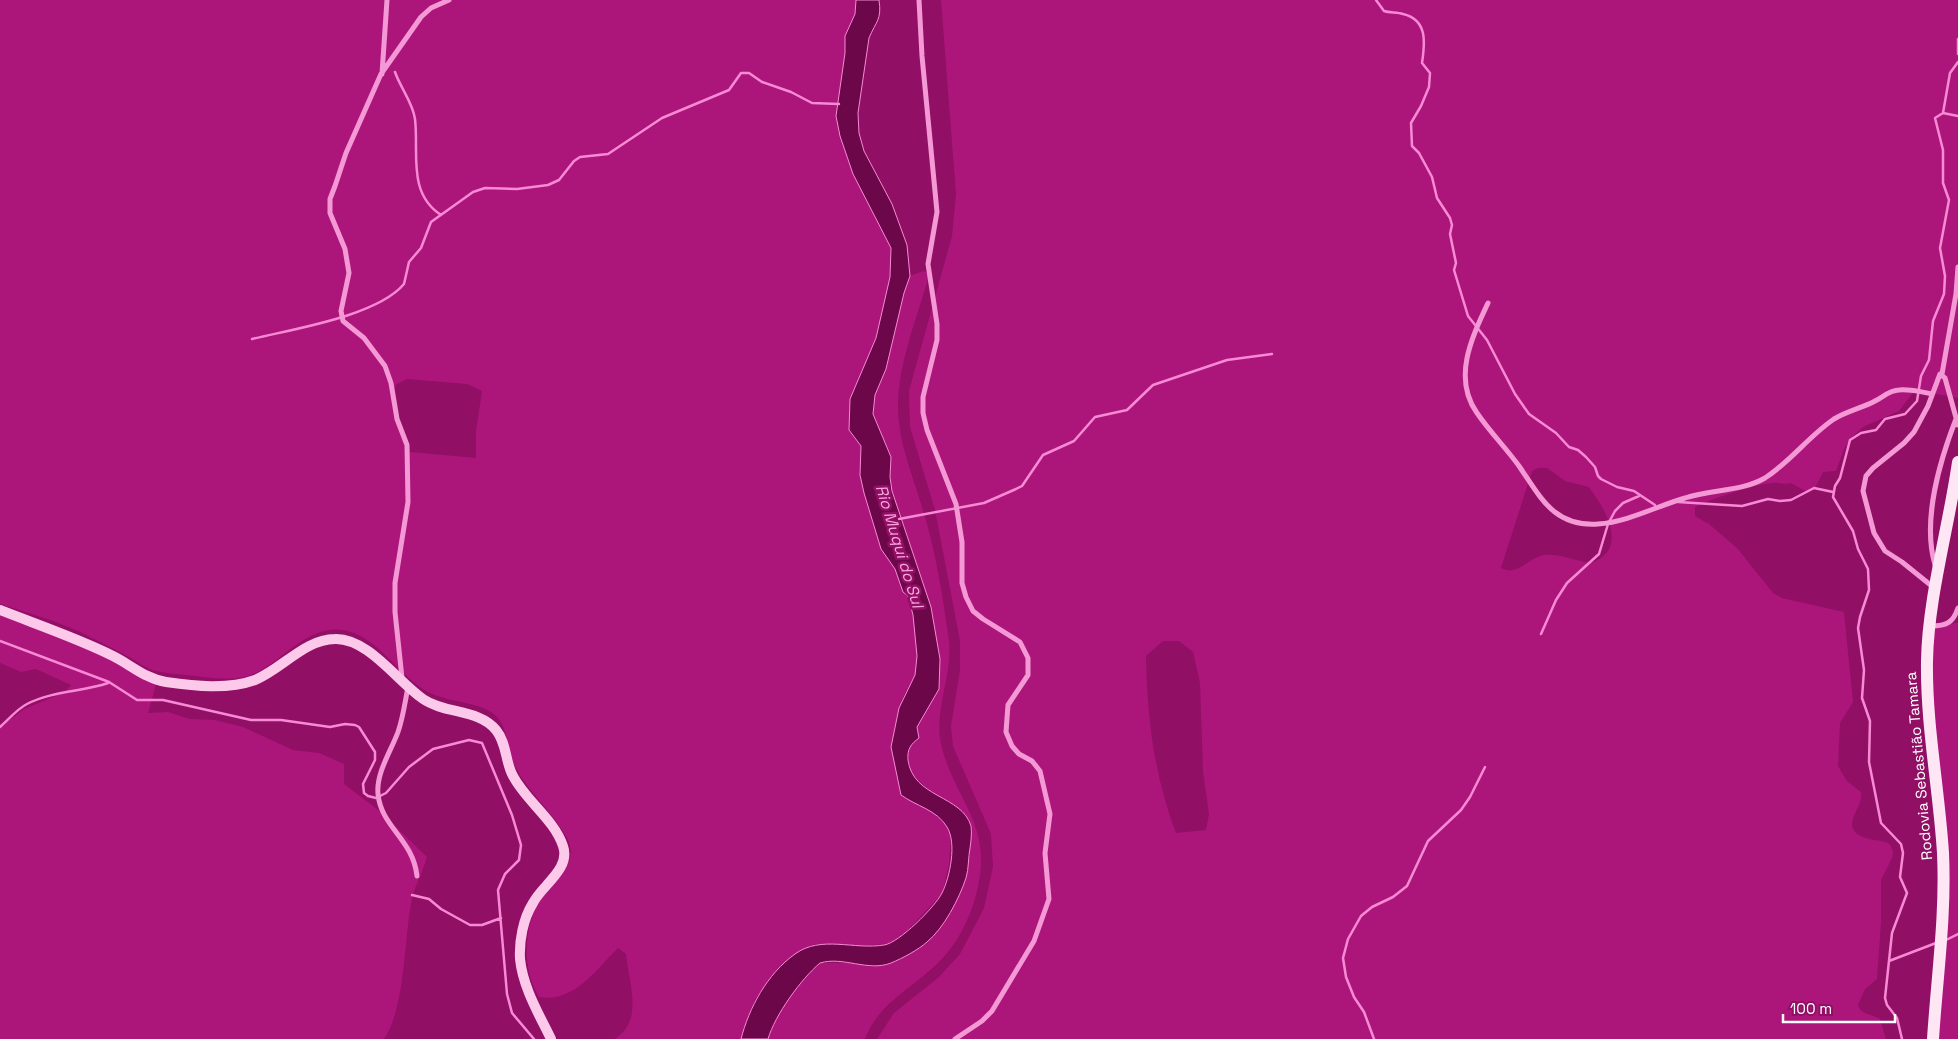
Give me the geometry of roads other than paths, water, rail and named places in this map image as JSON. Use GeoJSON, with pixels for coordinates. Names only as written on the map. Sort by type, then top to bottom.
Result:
{"type":"FeatureCollection","features":[{"type":"Feature","properties":{"kind":"main road","name":"Rodovia Sebastião Tamara"},"geometry":{"type":"LineString","coordinates":[[1933,1039],[1943,891],[1940,818],[1927,688],[1927,660],[1935,589],[1958,462]]}},
{"type":"Feature","properties":{"kind":"main road"},"geometry":{"type":"LineString","coordinates":[[0,610],[80,642],[114,657],[152,678],[163,681],[226,686],[240,684],[255,680],[305,649],[334,638],[359,644],[405,683],[436,706],[483,719],[502,738],[512,774],[563,844],[564,857],[562,866],[532,904],[524,922],[520,947],[524,978],[529,995],[551,1039]]}},
{"type":"Feature","properties":{"kind":"street"},"geometry":{"type":"LineString","coordinates":[[382,74],[387,0]]}},
{"type":"Feature","properties":{"kind":"street"},"geometry":{"type":"LineString","coordinates":[[416,876],[410,851],[385,816],[378,795],[379,780],[399,730],[405,683],[395,612],[395,594],[408,502],[408,444],[397,419],[391,383],[385,366],[364,338],[344,325],[341,318],[342,302],[348,284],[348,266],[345,249],[329,207],[346,153],[382,74],[422,17],[431,8],[449,0]]}},
{"type":"Feature","properties":{"kind":"street"},"geometry":{"type":"LineString","coordinates":[[919,0],[922,56],[937,212],[928,264],[937,324],[937,340],[923,397],[923,413],[927,430],[956,504],[962,542],[962,583],[966,597],[973,611],[983,620],[1020,642],[1028,658],[1028,674],[1008,705],[1006,732],[1012,746],[1019,754],[1032,760],[1040,772],[1050,814],[1045,853],[1049,898],[1034,942],[992,1011],[982,1021],[955,1039]]}},
{"type":"Feature","properties":{"kind":"street"},"geometry":{"type":"LineString","coordinates":[[1958,267],[1956,294],[1942,374],[1958,425]]}},
{"type":"Feature","properties":{"kind":"street"},"geometry":{"type":"LineString","coordinates":[[1488,303],[1468,352],[1466,384],[1470,400],[1482,420],[1519,466],[1538,497],[1563,519],[1581,524],[1620,520],[1714,490],[1747,487],[1772,472],[1817,432],[1844,414],[1874,402],[1895,390],[1932,394]]}},
{"type":"Feature","properties":{"kind":"street"},"geometry":{"type":"LineString","coordinates":[[1935,589],[1902,562],[1885,551],[1874,533],[1863,491],[1866,476],[1914,432],[1928,406],[1938,375],[1942,374]]}},
{"type":"Feature","properties":{"kind":"street"},"geometry":{"type":"LineString","coordinates":[[1938,575],[1932,547],[1933,496],[1938,472],[1956,419]]}},
{"type":"Feature","properties":{"kind":"street"},"geometry":{"type":"LineString","coordinates":[[1930,626],[1948,623],[1953,620],[1958,608]]}},
{"type":"Feature","properties":{"kind":"water","name":"Rio Muqui do Sul"},"geometry":{"type":"Polygon","coordinates":[[[856,0],[879,0],[880,7],[878,20],[869,38],[858,113],[859,133],[864,151],[892,204],[907,245],[910,276],[904,293],[886,369],[875,395],[873,414],[891,457],[890,477],[892,491],[931,607],[940,659],[939,689],[917,727],[919,738],[910,747],[908,760],[912,772],[919,782],[958,808],[966,816],[971,826],[971,843],[967,874],[959,895],[945,921],[927,942],[905,956],[882,965],[873,966],[838,961],[820,963],[789,998],[776,1019],[768,1039],[741,1039],[749,1015],[761,992],[776,971],[795,954],[805,948],[816,945],[884,945],[891,943],[916,924],[942,893],[950,869],[952,851],[950,834],[943,821],[932,812],[901,795],[891,747],[899,708],[915,675],[917,656],[913,615],[908,596],[903,592],[895,569],[881,549],[860,475],[861,446],[849,430],[850,399],[876,338],[890,277],[891,248],[853,174],[840,136],[836,116],[845,53],[845,36],[855,14],[856,0]]]}},
{"type":"Feature","properties":{"kind":"waterway"},"geometry":{"type":"LineString","coordinates":[[1376,0],[1384,11],[1401,13],[1417,21],[1423,33],[1422,63],[1430,73],[1429,87],[1411,123],[1412,146],[1419,153],[1432,177],[1437,198],[1450,218],[1452,225],[1450,234],[1456,263],[1454,270],[1468,316],[1487,340],[1515,394],[1529,414],[1556,433],[1569,447],[1578,450],[1586,457],[1595,467],[1601,479],[1617,487],[1634,491],[1655,505]]}},
{"type":"Feature","properties":{"kind":"waterway"},"geometry":{"type":"LineString","coordinates":[[1958,39],[1958,54]]}},
{"type":"Feature","properties":{"kind":"waterway"},"geometry":{"type":"LineString","coordinates":[[1943,113],[1950,73],[1958,62]]}},
{"type":"Feature","properties":{"kind":"waterway"},"geometry":{"type":"LineString","coordinates":[[395,72],[414,113],[419,184],[430,206],[441,215]]}},
{"type":"Feature","properties":{"kind":"waterway"},"geometry":{"type":"LineString","coordinates":[[252,339],[333,320],[375,305],[404,284],[409,262],[421,248],[431,222],[473,192],[485,188],[517,189],[548,185],[559,180],[574,161],[580,157],[608,154],[662,118],[729,90],[741,73],[749,73],[762,82],[791,92],[812,103],[839,104]]}},
{"type":"Feature","properties":{"kind":"waterway"},"geometry":{"type":"LineString","coordinates":[[1902,1039],[1897,1018],[1887,1005],[1885,998],[1892,933],[1907,893],[1900,877],[1903,853],[1901,844],[1881,823],[1869,762],[1870,721],[1862,698],[1864,670],[1858,628],[1869,590],[1868,569],[1858,549],[1853,531],[1833,497],[1850,440],[1861,433],[1876,430],[1885,419],[1905,414],[1917,401],[1921,376],[1929,360],[1933,321],[1944,294],[1945,276],[1940,248],[1949,200],[1943,183],[1943,150],[1935,118],[1943,113],[1958,116]]}},
{"type":"Feature","properties":{"kind":"waterway","name":"Rio Muqui do Sul"},"geometry":{"type":"LineString","coordinates":[[899,519],[984,503],[1016,489],[1022,486],[1043,455],[1074,441],[1095,417],[1127,410],[1153,385],[1227,360],[1272,354]]}},
{"type":"Feature","properties":{"kind":"waterway"},"geometry":{"type":"LineString","coordinates":[[1678,502],[1742,506],[1768,499],[1791,500],[1814,488],[1833,492]]}},
{"type":"Feature","properties":{"kind":"waterway"},"geometry":{"type":"LineString","coordinates":[[1541,634],[1556,600],[1567,583],[1599,554],[1608,524],[1615,511],[1623,503],[1639,496]]}},
{"type":"Feature","properties":{"kind":"waterway"},"geometry":{"type":"LineString","coordinates":[[0,641],[109,682],[137,700],[163,700],[251,720],[281,720],[330,727],[345,724],[355,725],[359,727],[375,752],[375,760],[363,784],[364,793],[376,798],[386,793],[409,767],[433,749],[469,740],[482,743],[512,815],[521,845],[519,860],[505,874],[498,890],[507,994],[512,1013],[534,1039]]}},
{"type":"Feature","properties":{"kind":"waterway"},"geometry":{"type":"LineString","coordinates":[[0,727],[27,704],[47,696],[108,683]]}},
{"type":"Feature","properties":{"kind":"waterway"},"geometry":{"type":"LineString","coordinates":[[1374,1039],[1364,1012],[1354,997],[1346,977],[1343,958],[1348,939],[1361,916],[1372,907],[1393,897],[1407,886],[1428,841],[1461,810],[1470,797],[1485,767]]}},
{"type":"Feature","properties":{"kind":"waterway"},"geometry":{"type":"LineString","coordinates":[[412,895],[429,899],[441,909],[470,925],[482,925],[501,918]]}},
{"type":"Feature","properties":{"kind":"waterway"},"geometry":{"type":"LineString","coordinates":[[1944,941],[1958,934]]}},
{"type":"Feature","properties":{"kind":"waterway"},"geometry":{"type":"LineString","coordinates":[[1889,961],[1936,943]]}}]}
